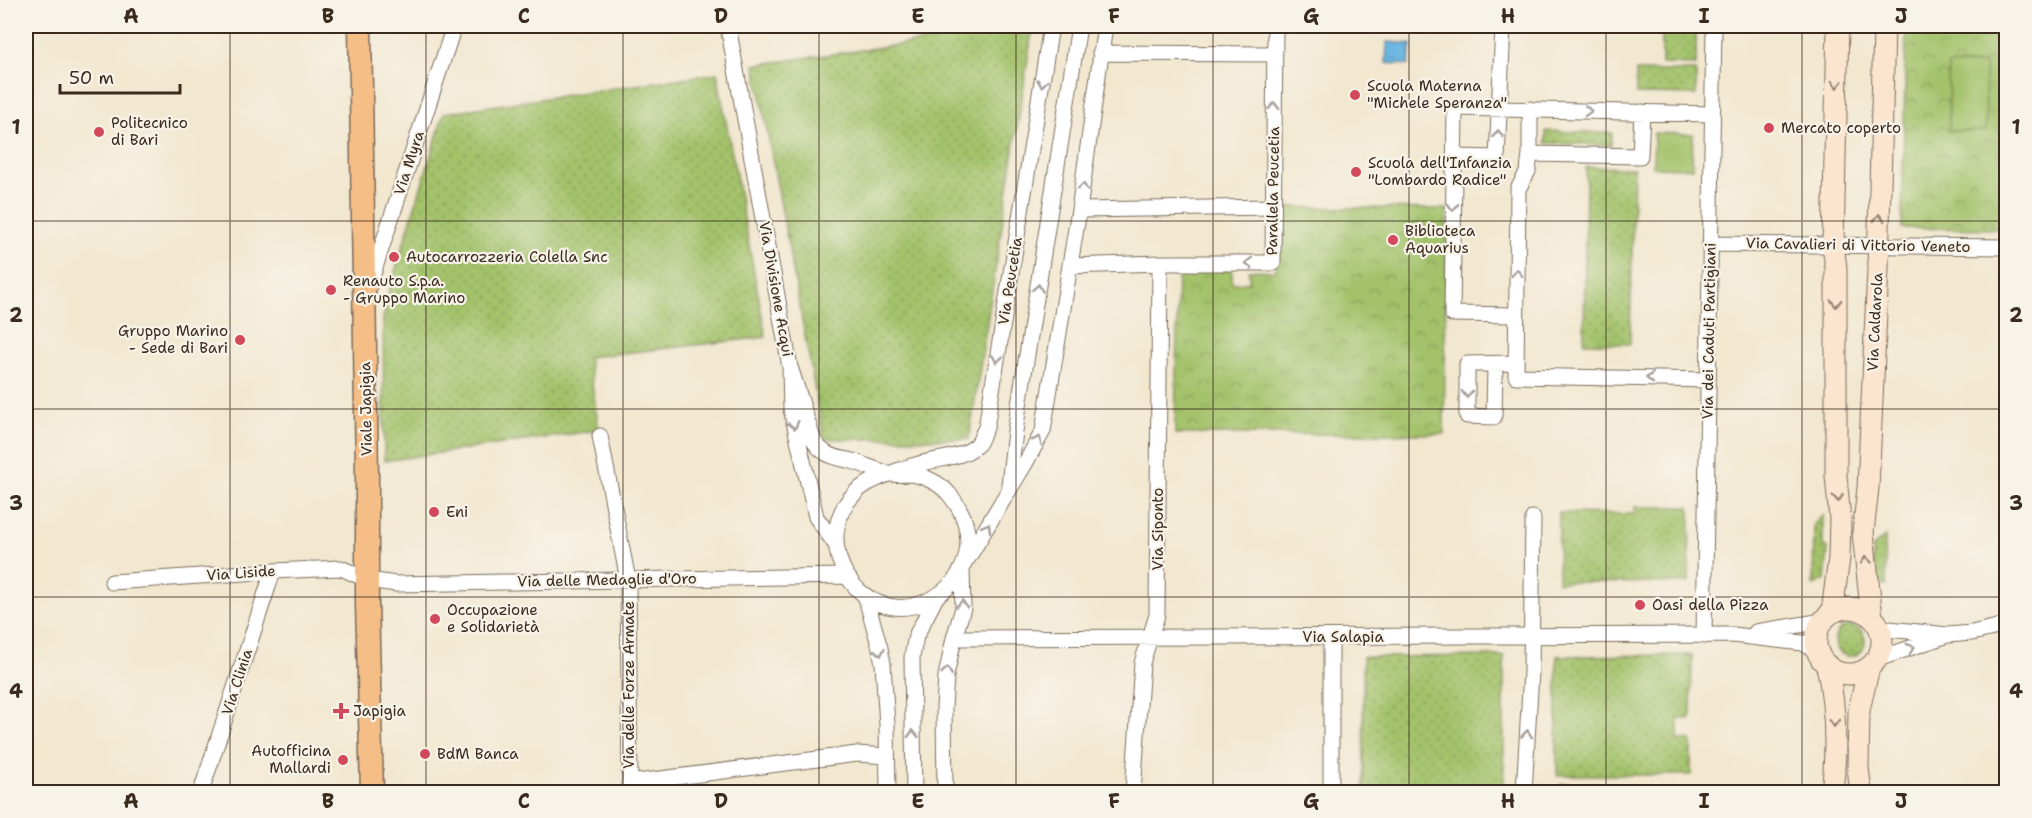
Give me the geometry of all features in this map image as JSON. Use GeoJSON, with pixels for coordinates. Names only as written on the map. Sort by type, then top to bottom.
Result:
{"type":"FeatureCollection","features":[{"type":"Feature","properties":{"kind":"main road","name":"Viale Japigia"},"geometry":{"type":"LineString","coordinates":[[360,26],[372,792]]}},
{"type":"Feature","properties":{"kind":"street","name":"Via Myra"},"geometry":{"type":"LineString","coordinates":[[365,300],[454,26]]}},
{"type":"Feature","properties":{"kind":"street","name":"Via Divisione Acqui"},"geometry":{"type":"LineString","coordinates":[[728,26],[790,367],[790,410],[816,517],[836,545]]}},
{"type":"Feature","properties":{"kind":"street","name":"Via Peucetia"},"geometry":{"type":"LineString","coordinates":[[1051,26],[986,428],[978,444],[965,452],[924,462],[873,480],[856,491],[844,507],[837,525],[836,545],[839,561],[846,576],[865,595],[882,603],[900,607],[919,604],[936,597],[951,585],[978,544],[1043,431],[1079,210],[1105,26]]}},
{"type":"Feature","properties":{"kind":"street","name":"Via Peucetia"},"geometry":{"type":"LineString","coordinates":[[1008,491],[1015,431],[1079,26]]}},
{"type":"Feature","properties":{"kind":"street","name":"Parallela Peucetia"},"geometry":{"type":"LineString","coordinates":[[1070,266],[1160,262],[1272,263],[1275,26]]}},
{"type":"Feature","properties":{"kind":"street"},"geometry":{"type":"LineString","coordinates":[[1454,157],[1497,158],[1503,26]]}},
{"type":"Feature","properties":{"kind":"street","name":"Via dei Caduti Partigiani"},"geometry":{"type":"LineString","coordinates":[[1704,636],[1714,26]]}},
{"type":"Feature","properties":{"kind":"street"},"geometry":{"type":"LineString","coordinates":[[1832,792],[1835,763],[1833,693],[1816,641],[1818,631],[1828,617],[1839,558],[1840,519],[1836,476],[1836,268],[1833,245],[1838,26]]}},
{"type":"Feature","properties":{"kind":"street","name":"Via Caldarola"},"geometry":{"type":"LineString","coordinates":[[1876,623],[1863,533],[1868,488],[1879,246],[1884,26]]}},
{"type":"Feature","properties":{"kind":"street"},"geometry":{"type":"LineString","coordinates":[[1100,53],[1274,54]]}},
{"type":"Feature","properties":{"kind":"street"},"geometry":{"type":"LineString","coordinates":[[1516,315],[1452,314],[1455,108],[1712,114]]}},
{"type":"Feature","properties":{"kind":"street"},"geometry":{"type":"LineString","coordinates":[[1530,109],[1528,171],[1518,189],[1516,376],[1708,380]]}},
{"type":"Feature","properties":{"kind":"street"},"geometry":{"type":"LineString","coordinates":[[1530,154],[1640,156],[1642,112]]}},
{"type":"Feature","properties":{"kind":"street"},"geometry":{"type":"LineString","coordinates":[[1079,210],[1273,207]]}},
{"type":"Feature","properties":{"kind":"street","name":"Via Cavalieri di Vittorio Veneto"},"geometry":{"type":"LineString","coordinates":[[1710,244],[2007,247]]}},
{"type":"Feature","properties":{"kind":"street","name":"Via Siponto"},"geometry":{"type":"LineString","coordinates":[[1133,792],[1142,663],[1157,615],[1160,262]]}},
{"type":"Feature","properties":{"kind":"street"},"geometry":{"type":"LineString","coordinates":[[1495,364],[1515,363]]}},
{"type":"Feature","properties":{"kind":"street","name":"Via Peucetia"},"geometry":{"type":"LineString","coordinates":[[790,367],[816,445],[827,455],[892,474],[911,474],[930,480],[946,490],[958,506],[966,524],[968,543],[963,566],[963,608],[946,676],[945,792]]}},
{"type":"Feature","properties":{"kind":"street","name":"Via delle Forze Armate"},"geometry":{"type":"LineString","coordinates":[[600,436],[628,580],[629,788]]}},
{"type":"Feature","properties":{"kind":"street"},"geometry":{"type":"LineString","coordinates":[[1524,792],[1531,637],[1533,518]]}},
{"type":"Feature","properties":{"kind":"street","name":"Via Liside"},"geometry":{"type":"LineString","coordinates":[[112,582],[340,568],[368,580]]}},
{"type":"Feature","properties":{"kind":"street","name":"Via Clinia"},"geometry":{"type":"LineString","coordinates":[[201,792],[273,571]]}},
{"type":"Feature","properties":{"kind":"street","name":"Via delle Medaglie d'Oro"},"geometry":{"type":"LineString","coordinates":[[368,580],[396,584],[846,576]]}},
{"type":"Feature","properties":{"kind":"street","name":"Via Peucetia"},"geometry":{"type":"LineString","coordinates":[[865,595],[883,664],[888,792]]}},
{"type":"Feature","properties":{"kind":"street"},"geometry":{"type":"LineString","coordinates":[[914,792],[912,657],[916,636],[936,597]]}},
{"type":"Feature","properties":{"kind":"street"},"geometry":{"type":"LineString","coordinates":[[1828,617],[1846,608],[1867,613],[1876,623],[1882,644],[1872,664],[1859,711],[1858,768],[1861,792]]}},
{"type":"Feature","properties":{"kind":"street","name":"Via Salapia"},"geometry":{"type":"LineString","coordinates":[[1733,635],[1828,617]]}},
{"type":"Feature","properties":{"kind":"street"},"geometry":{"type":"LineString","coordinates":[[1876,623],[1948,635],[1972,633],[2007,625]]}},
{"type":"Feature","properties":{"kind":"street","name":"Via Salapia"},"geometry":{"type":"LineString","coordinates":[[954,638],[1733,635],[1803,643],[1823,658]]}},
{"type":"Feature","properties":{"kind":"street"},"geometry":{"type":"LineString","coordinates":[[1823,658],[1835,670],[1852,673],[1948,635]]}},
{"type":"Feature","properties":{"kind":"street"},"geometry":{"type":"LineString","coordinates":[[1331,637],[1331,786]]}},
{"type":"Feature","properties":{"kind":"street"},"geometry":{"type":"LineString","coordinates":[[629,788],[857,754],[887,756]]}},
{"type":"Feature","properties":{"kind":"green space"},"geometry":{"type":"Polygon","coordinates":[[[1033,26],[969,439],[824,439],[755,65],[1033,26]]]}},
{"type":"Feature","properties":{"kind":"green space"},"geometry":{"type":"Polygon","coordinates":[[[1662,26],[1696,26],[1696,65],[1662,64],[1662,26]]]}},
{"type":"Feature","properties":{"kind":"green space"},"geometry":{"type":"Polygon","coordinates":[[[1906,26],[2006,26],[2006,229],[1902,228],[1906,26]]]}},
{"type":"Feature","properties":{"kind":"green space"},"geometry":{"type":"Polygon","coordinates":[[[1985,64],[1986,131],[1949,131],[1948,65],[1985,64]]]}},
{"type":"Feature","properties":{"kind":"green space"},"geometry":{"type":"Polygon","coordinates":[[[1636,71],[1696,71],[1696,95],[1636,94],[1636,71]]]}},
{"type":"Feature","properties":{"kind":"green space"},"geometry":{"type":"Polygon","coordinates":[[[717,73],[766,337],[588,357],[599,430],[384,461],[383,319],[389,291],[444,113],[717,73]]]}},
{"type":"Feature","properties":{"kind":"green space"},"geometry":{"type":"Polygon","coordinates":[[[1546,131],[1612,133],[1611,145],[1546,143],[1546,131]]]}},
{"type":"Feature","properties":{"kind":"green space"},"geometry":{"type":"Polygon","coordinates":[[[1654,133],[1693,134],[1692,168],[1653,167],[1654,133]]]}},
{"type":"Feature","properties":{"kind":"green space"},"geometry":{"type":"Polygon","coordinates":[[[1586,167],[1634,168],[1630,344],[1584,343],[1586,167]]]}},
{"type":"Feature","properties":{"kind":"green space"},"geometry":{"type":"Polygon","coordinates":[[[1278,207],[1447,209],[1444,434],[1175,434],[1178,269],[1232,270],[1232,283],[1249,283],[1249,270],[1276,271],[1278,207]]]}},
{"type":"Feature","properties":{"kind":"green space"},"geometry":{"type":"Polygon","coordinates":[[[1635,507],[1690,507],[1689,583],[1558,582],[1559,513],[1635,514],[1635,507]]]}},
{"type":"Feature","properties":{"kind":"green space"},"geometry":{"type":"Polygon","coordinates":[[[1823,516],[1823,546],[1828,548],[1825,580],[1813,585],[1814,524],[1823,516]]]}},
{"type":"Feature","properties":{"kind":"green space"},"geometry":{"type":"Polygon","coordinates":[[[1885,537],[1886,586],[1873,579],[1873,547],[1885,537]]]}},
{"type":"Feature","properties":{"kind":"green space"},"geometry":{"type":"Polygon","coordinates":[[[1850,626],[1856,627],[1864,635],[1864,647],[1856,655],[1850,656],[1844,655],[1836,647],[1835,641],[1836,635],[1844,627],[1850,626]]]}},
{"type":"Feature","properties":{"kind":"green space"},"geometry":{"type":"Polygon","coordinates":[[[1692,655],[1691,719],[1678,719],[1678,740],[1691,740],[1691,775],[1557,775],[1557,656],[1692,655]]]}},
{"type":"Feature","properties":{"kind":"green space"},"geometry":{"type":"Polygon","coordinates":[[[1504,656],[1504,792],[1364,792],[1363,657],[1504,656]]]}},
{"type":"Feature","properties":{"kind":"green space"},"geometry":{"type":"Polygon","coordinates":[[[1561,784],[1612,784],[1612,792],[1561,792],[1561,784]]]}},
{"type":"Feature","properties":{"kind":"water"},"geometry":{"type":"Polygon","coordinates":[[[1387,42],[1411,44],[1409,65],[1386,63],[1387,42]]]}},
{"type":"Feature","properties":{"kind":"place","name":"Scuola Materna \"Michele Speranza\""},"geometry":{"type":"Point","coordinates":[1355,95]}},
{"type":"Feature","properties":{"kind":"place","name":"Mercato coperto"},"geometry":{"type":"Point","coordinates":[1769,128]}},
{"type":"Feature","properties":{"kind":"place","name":"Politecnico di Bari"},"geometry":{"type":"Point","coordinates":[99,132]}},
{"type":"Feature","properties":{"kind":"place","name":"Scuola dell'Infanzia \"Lombardo Radice\""},"geometry":{"type":"Point","coordinates":[1356,172]}},
{"type":"Feature","properties":{"kind":"place","name":"Biblioteca Aquarius"},"geometry":{"type":"Point","coordinates":[1393,240]}},
{"type":"Feature","properties":{"kind":"place","name":"Autocarrozzeria Colella Snc"},"geometry":{"type":"Point","coordinates":[394,257]}},
{"type":"Feature","properties":{"kind":"place","name":"Renauto S.p.a. - Gruppo Marino"},"geometry":{"type":"Point","coordinates":[331,290]}},
{"type":"Feature","properties":{"kind":"place","name":"Gruppo Marino - Sede di Bari"},"geometry":{"type":"Point","coordinates":[240,340]}},
{"type":"Feature","properties":{"kind":"place","name":"Eni"},"geometry":{"type":"Point","coordinates":[434,512]}},
{"type":"Feature","properties":{"kind":"place","name":"Oasi della Pizza"},"geometry":{"type":"Point","coordinates":[1640,605]}},
{"type":"Feature","properties":{"kind":"place","name":"Occupazione e Solidarietà"},"geometry":{"type":"Point","coordinates":[435,619]}},
{"type":"Feature","properties":{"kind":"place","name":"Japigia"},"geometry":{"type":"Point","coordinates":[341,711]}},
{"type":"Feature","properties":{"kind":"place","name":"BdM Banca"},"geometry":{"type":"Point","coordinates":[425,754]}},
{"type":"Feature","properties":{"kind":"place","name":"Autofficina Mallardi"},"geometry":{"type":"Point","coordinates":[343,760]}}]}
